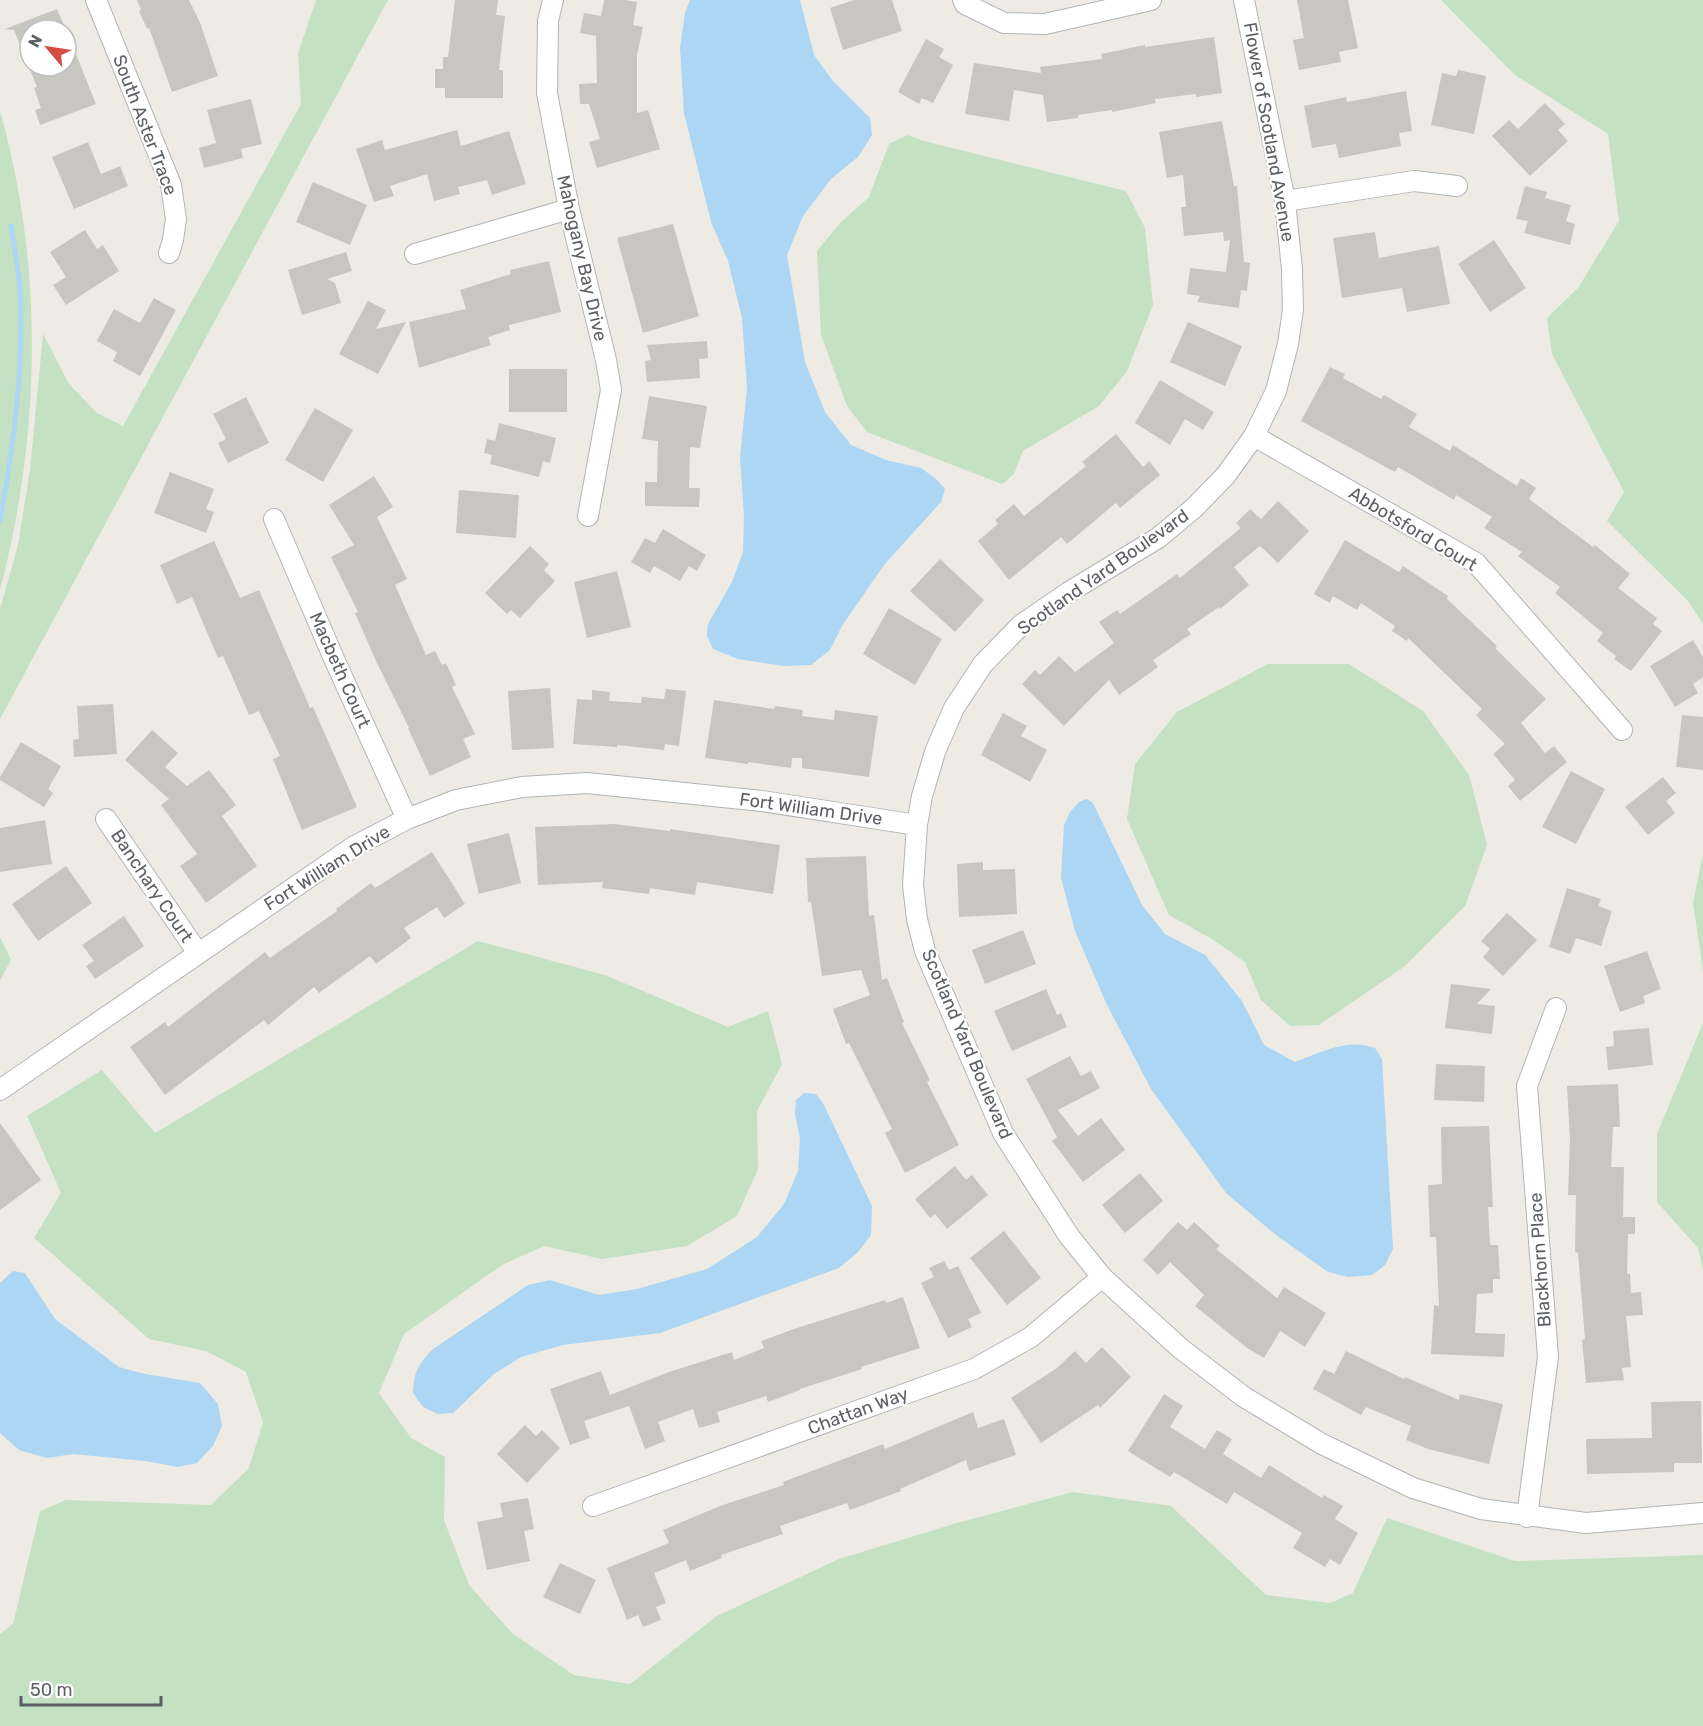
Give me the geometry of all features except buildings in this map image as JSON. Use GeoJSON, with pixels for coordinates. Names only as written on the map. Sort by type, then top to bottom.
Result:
{"type":"FeatureCollection","features":[{"type":"Feature","properties":{"kind":"street","name":"South Aster Trace"},"geometry":{"type":"LineString","coordinates":[[96,0],[171,185],[176,219],[169,253]]}},
{"type":"Feature","properties":{"kind":"street","name":"Mahogany Bay Drive"},"geometry":{"type":"LineString","coordinates":[[553,0],[548,21],[547,93],[569,209],[606,360],[611,390],[588,516]]}},
{"type":"Feature","properties":{"kind":"street"},"geometry":{"type":"LineString","coordinates":[[963,0],[965,4],[1004,24],[1045,24],[1151,0]]}},
{"type":"Feature","properties":{"kind":"street","name":"Flower of Scotland Avenue"},"geometry":{"type":"LineString","coordinates":[[1245,0],[1285,201],[1293,269],[1293,310],[1288,344],[1276,391],[1254,436]]}},
{"type":"Feature","properties":{"kind":"street"},"geometry":{"type":"LineString","coordinates":[[1285,201],[1414,181],[1457,186]]}},
{"type":"Feature","properties":{"kind":"street"},"geometry":{"type":"LineString","coordinates":[[415,254],[569,209]]}},
{"type":"Feature","properties":{"kind":"street","name":"Abbotsford Court"},"geometry":{"type":"LineString","coordinates":[[1254,436],[1476,563],[1622,730]]}},
{"type":"Feature","properties":{"kind":"street","name":"Scotland Yard Boulevard"},"geometry":{"type":"LineString","coordinates":[[1254,436],[1226,475],[1194,508],[1158,538],[1069,592],[1021,625],[983,664],[954,708],[934,752],[922,796],[917,825],[913,885],[917,919],[926,951],[947,1004],[1003,1133],[1069,1236],[1102,1277],[1180,1348],[1244,1397],[1322,1444],[1413,1488],[1481,1509],[1527,1517],[1586,1523],[1703,1513]]}},
{"type":"Feature","properties":{"kind":"street","name":"Macbeth Court"},"geometry":{"type":"LineString","coordinates":[[274,519],[407,819]]}},
{"type":"Feature","properties":{"kind":"street","name":"Fort William Drive"},"geometry":{"type":"LineString","coordinates":[[0,1090],[353,847],[407,819],[456,800],[522,787],[587,783],[762,801],[917,825]]}},
{"type":"Feature","properties":{"kind":"street","name":"Banchary Court"},"geometry":{"type":"LineString","coordinates":[[106,819],[198,953]]}},
{"type":"Feature","properties":{"kind":"street","name":"Blackhorn Place"},"geometry":{"type":"LineString","coordinates":[[1527,1517],[1548,1358],[1527,1086],[1556,1008]]}},
{"type":"Feature","properties":{"kind":"street","name":"Chattan Way"},"geometry":{"type":"LineString","coordinates":[[593,1506],[974,1369],[1031,1337],[1102,1277]]}},
{"type":"Feature","properties":{"kind":"green space"},"geometry":{"type":"Polygon","coordinates":[[[316,0],[388,0],[0,719],[0,609],[18,545],[30,470],[43,334],[69,384],[97,413],[123,426],[301,104],[298,53],[316,0]]]}},
{"type":"Feature","properties":{"kind":"green space"},"geometry":{"type":"Polygon","coordinates":[[[1441,0],[1703,0],[1703,624],[1688,601],[1607,521],[1624,492],[1552,354],[1547,318],[1578,288],[1619,221],[1608,134],[1515,75],[1441,0]]]}},
{"type":"Feature","properties":{"kind":"green space"},"geometry":{"type":"Polygon","coordinates":[[[0,111],[14,170],[24,229],[30,290],[32,350],[30,411],[23,471],[14,531],[0,590],[0,111]]]}},
{"type":"Feature","properties":{"kind":"green space"},"geometry":{"type":"Polygon","coordinates":[[[907,135],[1126,191],[1145,228],[1153,305],[1127,371],[1099,406],[1023,451],[1014,474],[1002,484],[867,432],[847,406],[821,335],[817,251],[840,223],[869,197],[889,144],[907,135]]]}},
{"type":"Feature","properties":{"kind":"green space"},"geometry":{"type":"Polygon","coordinates":[[[1268,664],[1349,664],[1423,711],[1469,775],[1487,845],[1465,906],[1405,966],[1319,1025],[1290,1026],[1261,1000],[1245,962],[1212,939],[1169,915],[1127,819],[1135,764],[1177,712],[1268,664]]]}},
{"type":"Feature","properties":{"kind":"green space"},"geometry":{"type":"Polygon","coordinates":[[[1703,854],[1703,971],[1693,903],[1703,854]]]}},
{"type":"Feature","properties":{"kind":"green space"},"geometry":{"type":"Polygon","coordinates":[[[0,937],[11,960],[0,980],[0,937]]]}},
{"type":"Feature","properties":{"kind":"green space"},"geometry":{"type":"Polygon","coordinates":[[[478,941],[605,975],[728,1027],[768,1011],[782,1064],[757,1111],[758,1169],[737,1216],[687,1246],[602,1259],[544,1246],[502,1265],[404,1334],[379,1393],[411,1438],[445,1457],[444,1520],[469,1585],[513,1634],[574,1675],[630,1684],[717,1616],[839,1559],[957,1523],[1073,1492],[1171,1506],[1266,1595],[1330,1603],[1353,1593],[1387,1518],[1515,1561],[1703,1555],[1703,1726],[0,1726],[0,1634],[13,1624],[40,1511],[66,1500],[211,1505],[249,1468],[263,1422],[246,1372],[206,1351],[149,1339],[34,1238],[61,1193],[27,1116],[102,1070],[155,1133],[478,941]]]}},
{"type":"Feature","properties":{"kind":"green space"},"geometry":{"type":"Polygon","coordinates":[[[1703,1023],[1703,1270],[1698,1248],[1657,1202],[1657,1134],[1703,1023]]]}},
{"type":"Feature","properties":{"kind":"water"},"geometry":{"type":"Polygon","coordinates":[[[690,0],[800,0],[814,55],[833,81],[870,118],[872,135],[858,157],[831,179],[803,216],[787,255],[805,362],[825,412],[851,445],[886,460],[921,468],[945,489],[941,502],[884,565],[842,626],[830,650],[811,665],[784,666],[738,659],[713,649],[707,636],[708,624],[732,582],[743,552],[744,517],[740,457],[747,389],[742,318],[728,261],[711,222],[684,113],[680,48],[685,13],[690,0]]]}},
{"type":"Feature","properties":{"kind":"water"},"geometry":{"type":"Polygon","coordinates":[[[1087,799],[1093,803],[1142,905],[1165,934],[1205,955],[1242,1001],[1264,1045],[1295,1062],[1344,1045],[1364,1045],[1375,1048],[1382,1059],[1393,1249],[1385,1265],[1372,1275],[1348,1277],[1328,1272],[1276,1235],[1226,1193],[1151,1089],[1107,1005],[1075,931],[1061,878],[1064,825],[1070,812],[1079,802],[1087,799]]]}},
{"type":"Feature","properties":{"kind":"water"},"geometry":{"type":"Polygon","coordinates":[[[804,1093],[816,1094],[824,1105],[872,1206],[871,1235],[858,1252],[839,1268],[660,1333],[563,1345],[521,1357],[494,1374],[453,1413],[438,1414],[423,1407],[413,1393],[416,1374],[428,1354],[528,1285],[550,1280],[599,1295],[637,1289],[707,1269],[757,1237],[784,1204],[798,1171],[800,1139],[795,1113],[796,1100],[804,1093]]]}},
{"type":"Feature","properties":{"kind":"water"},"geometry":{"type":"Polygon","coordinates":[[[13,1271],[25,1273],[55,1319],[119,1367],[145,1374],[200,1383],[218,1404],[222,1426],[213,1446],[197,1463],[178,1467],[145,1461],[73,1454],[47,1458],[19,1450],[0,1433],[0,1283],[13,1271]]]}},
{"type":"Feature","properties":{"kind":"waterway"},"geometry":{"type":"LineString","coordinates":[[0,520],[14,434],[21,348],[18,266],[11,226]]}}]}
